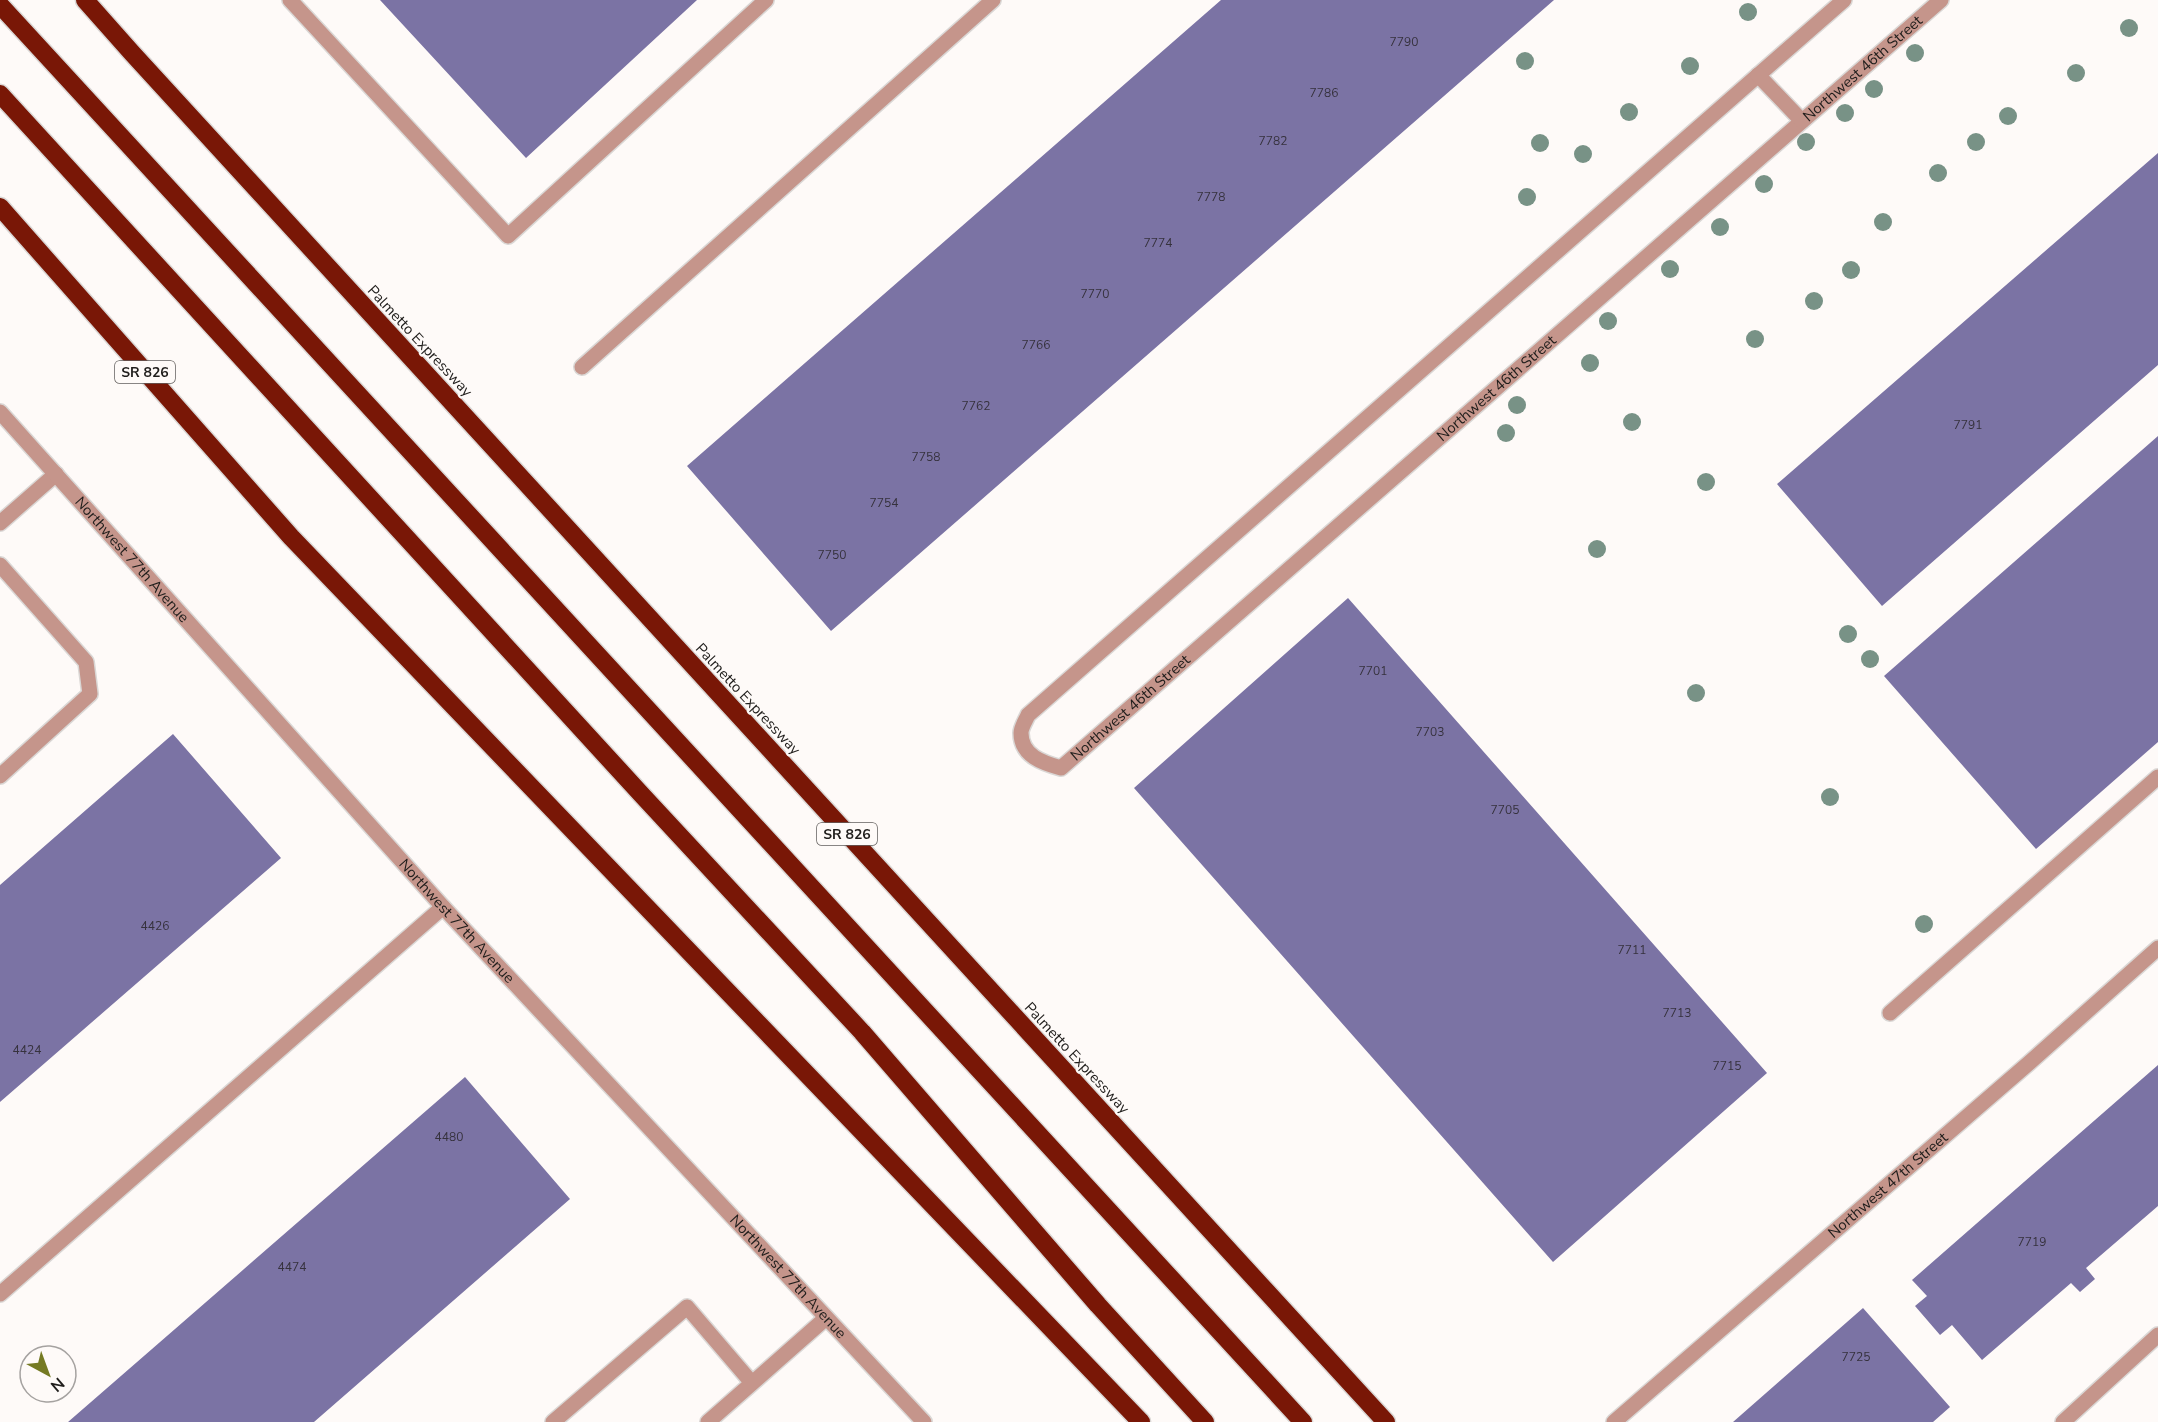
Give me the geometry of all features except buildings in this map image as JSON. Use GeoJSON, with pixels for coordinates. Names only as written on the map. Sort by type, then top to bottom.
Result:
{"type":"FeatureCollection","features":[{"type":"Feature","properties":{"kind":"highway","name":"Palmetto Expressway"},"geometry":{"type":"LineString","coordinates":[[85,0],[1386,1422]]}},
{"type":"Feature","properties":{"kind":"highway"},"geometry":{"type":"LineString","coordinates":[[0,4],[1303,1422]]}},
{"type":"Feature","properties":{"kind":"highway"},"geometry":{"type":"LineString","coordinates":[[0,94],[862,1032],[1098,1305],[1205,1422]]}},
{"type":"Feature","properties":{"kind":"highway","name":"SR 826"},"geometry":{"type":"LineString","coordinates":[[0,207],[291,537],[1141,1422]]}},
{"type":"Feature","properties":{"kind":"street"},"geometry":{"type":"LineString","coordinates":[[290,0],[508,236],[766,0]]}},
{"type":"Feature","properties":{"kind":"street"},"geometry":{"type":"LineString","coordinates":[[582,367],[993,0]]}},
{"type":"Feature","properties":{"kind":"street","name":"Northwest 46th Street"},"geometry":{"type":"LineString","coordinates":[[1844,0],[1028,715],[1021,732],[1024,747],[1038,762],[1061,768],[1941,0]]}},
{"type":"Feature","properties":{"kind":"street"},"geometry":{"type":"LineString","coordinates":[[1758,75],[1802,121]]}},
{"type":"Feature","properties":{"kind":"street","name":"Northwest 77th Avenue"},"geometry":{"type":"LineString","coordinates":[[0,412],[442,907],[924,1422]]}},
{"type":"Feature","properties":{"kind":"street"},"geometry":{"type":"LineString","coordinates":[[0,523],[56,474]]}},
{"type":"Feature","properties":{"kind":"street"},"geometry":{"type":"LineString","coordinates":[[0,566],[86,662],[90,694],[0,776]]}},
{"type":"Feature","properties":{"kind":"street"},"geometry":{"type":"LineString","coordinates":[[1890,1013],[2158,777]]}},
{"type":"Feature","properties":{"kind":"street"},"geometry":{"type":"LineString","coordinates":[[0,1294],[442,907]]}},
{"type":"Feature","properties":{"kind":"street","name":"Northwest 47th Street"},"geometry":{"type":"LineString","coordinates":[[1614,1422],[2029,1063],[2158,948]]}},
{"type":"Feature","properties":{"kind":"street"},"geometry":{"type":"LineString","coordinates":[[553,1422],[687,1306],[752,1383]]}},
{"type":"Feature","properties":{"kind":"street"},"geometry":{"type":"LineString","coordinates":[[708,1422],[826,1318]]}},
{"type":"Feature","properties":{"kind":"street"},"geometry":{"type":"LineString","coordinates":[[2063,1422],[2158,1335]]}}]}
